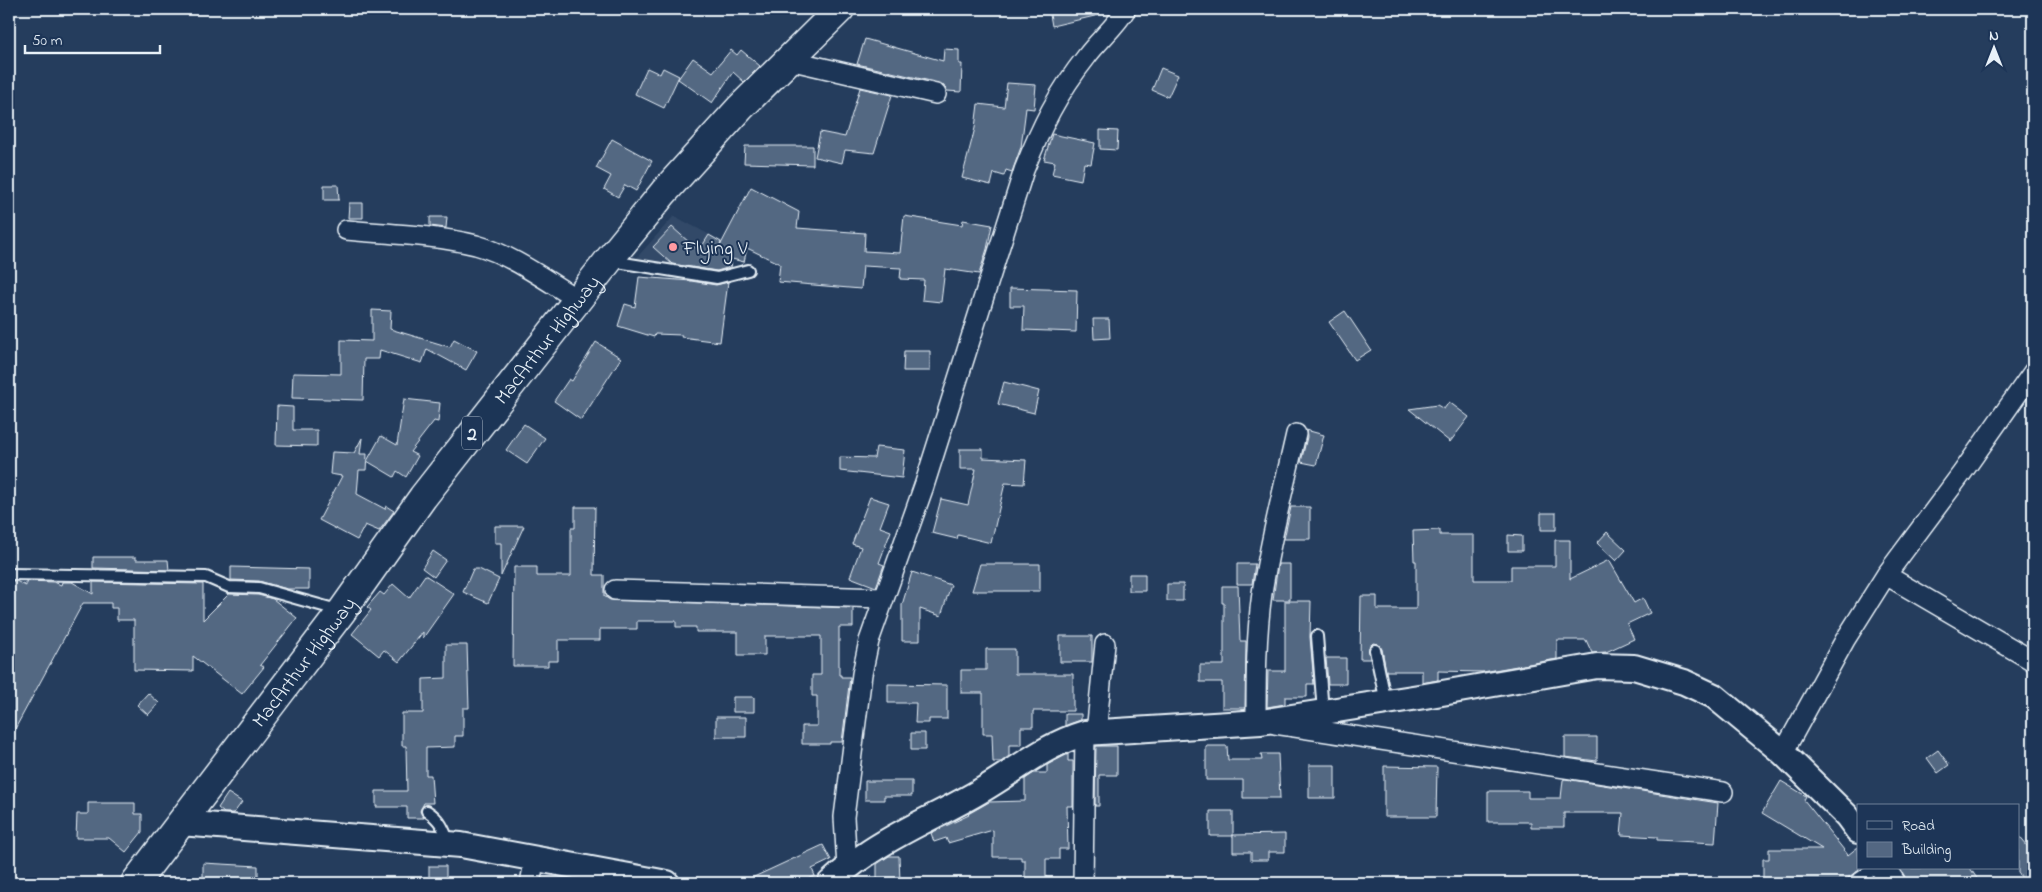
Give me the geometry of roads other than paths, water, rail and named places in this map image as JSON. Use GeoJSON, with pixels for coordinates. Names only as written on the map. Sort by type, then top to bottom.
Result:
{"type":"FeatureCollection","features":[{"type":"Feature","properties":{"kind":"highway","name":"MacArthur Highway"},"geometry":{"type":"LineString","coordinates":[[135,883],[342,611],[423,497],[577,299],[664,192],[740,108],[840,9]]}},
{"type":"Feature","properties":{"kind":"street"},"geometry":{"type":"LineString","coordinates":[[838,876],[862,674],[869,641],[924,486],[1024,170],[1040,130],[1059,94],[1088,54],[1126,9]]}},
{"type":"Feature","properties":{"kind":"street"},"geometry":{"type":"LineString","coordinates":[[789,60],[936,94]]}},
{"type":"Feature","properties":{"kind":"street"},"geometry":{"type":"LineString","coordinates":[[346,230],[477,246],[513,261],[577,299]]}},
{"type":"Feature","properties":{"kind":"street"},"geometry":{"type":"LineString","coordinates":[[1783,753],[1845,640],[1886,576],[2033,372]]}},
{"type":"Feature","properties":{"kind":"street"},"geometry":{"type":"LineString","coordinates":[[1259,722],[1256,652],[1262,594],[1276,518],[1296,434]]}},
{"type":"Feature","properties":{"kind":"street"},"geometry":{"type":"LineString","coordinates":[[1886,576],[2033,661]]}},
{"type":"Feature","properties":{"kind":"street"},"geometry":{"type":"LineString","coordinates":[[615,590],[883,598]]}},
{"type":"Feature","properties":{"kind":"street"},"geometry":{"type":"LineString","coordinates":[[1083,883],[1091,733],[1105,644]]}},
{"type":"Feature","properties":{"kind":"street"},"geometry":{"type":"LineString","coordinates":[[838,876],[883,844],[983,790],[1031,757],[1065,739],[1091,733],[1259,722],[1386,703],[1597,666],[1634,667],[1684,682],[1714,696],[1783,753],[1847,816],[1857,830]]}},
{"type":"Feature","properties":{"kind":"street"},"geometry":{"type":"LineString","coordinates":[[1259,722],[1723,792]]}},
{"type":"Feature","properties":{"kind":"street"},"geometry":{"type":"LineString","coordinates":[[180,823],[449,844],[667,883]]}},
{"type":"Feature","properties":{"kind":"street"},"geometry":{"type":"LineString","coordinates":[[530,883],[535,858]]}},
{"type":"Feature","properties":{"kind":"street"},"geometry":{"type":"LineString","coordinates":[[1885,870],[1893,883]]}},
{"type":"Feature","properties":{"kind":"lane"},"geometry":{"type":"LineString","coordinates":[[608,261],[717,278],[748,270]]}},
{"type":"Feature","properties":{"kind":"lane"},"geometry":{"type":"LineString","coordinates":[[9,574],[206,577],[229,587],[259,588],[342,611]]}},
{"type":"Feature","properties":{"kind":"lane"},"geometry":{"type":"LineString","coordinates":[[1317,636],[1323,713]]}},
{"type":"Feature","properties":{"kind":"lane"},"geometry":{"type":"LineString","coordinates":[[1375,650],[1386,703]]}},
{"type":"Feature","properties":{"kind":"lane"},"geometry":{"type":"LineString","coordinates":[[427,812],[437,818],[442,824],[449,844]]}},
{"type":"Feature","properties":{"kind":"lane"},"geometry":{"type":"LineString","coordinates":[[1852,883],[1871,870]]}},
{"type":"Feature","properties":{"kind":"place","name":"Flying V"},"geometry":{"type":"Point","coordinates":[673,247]}}]}
